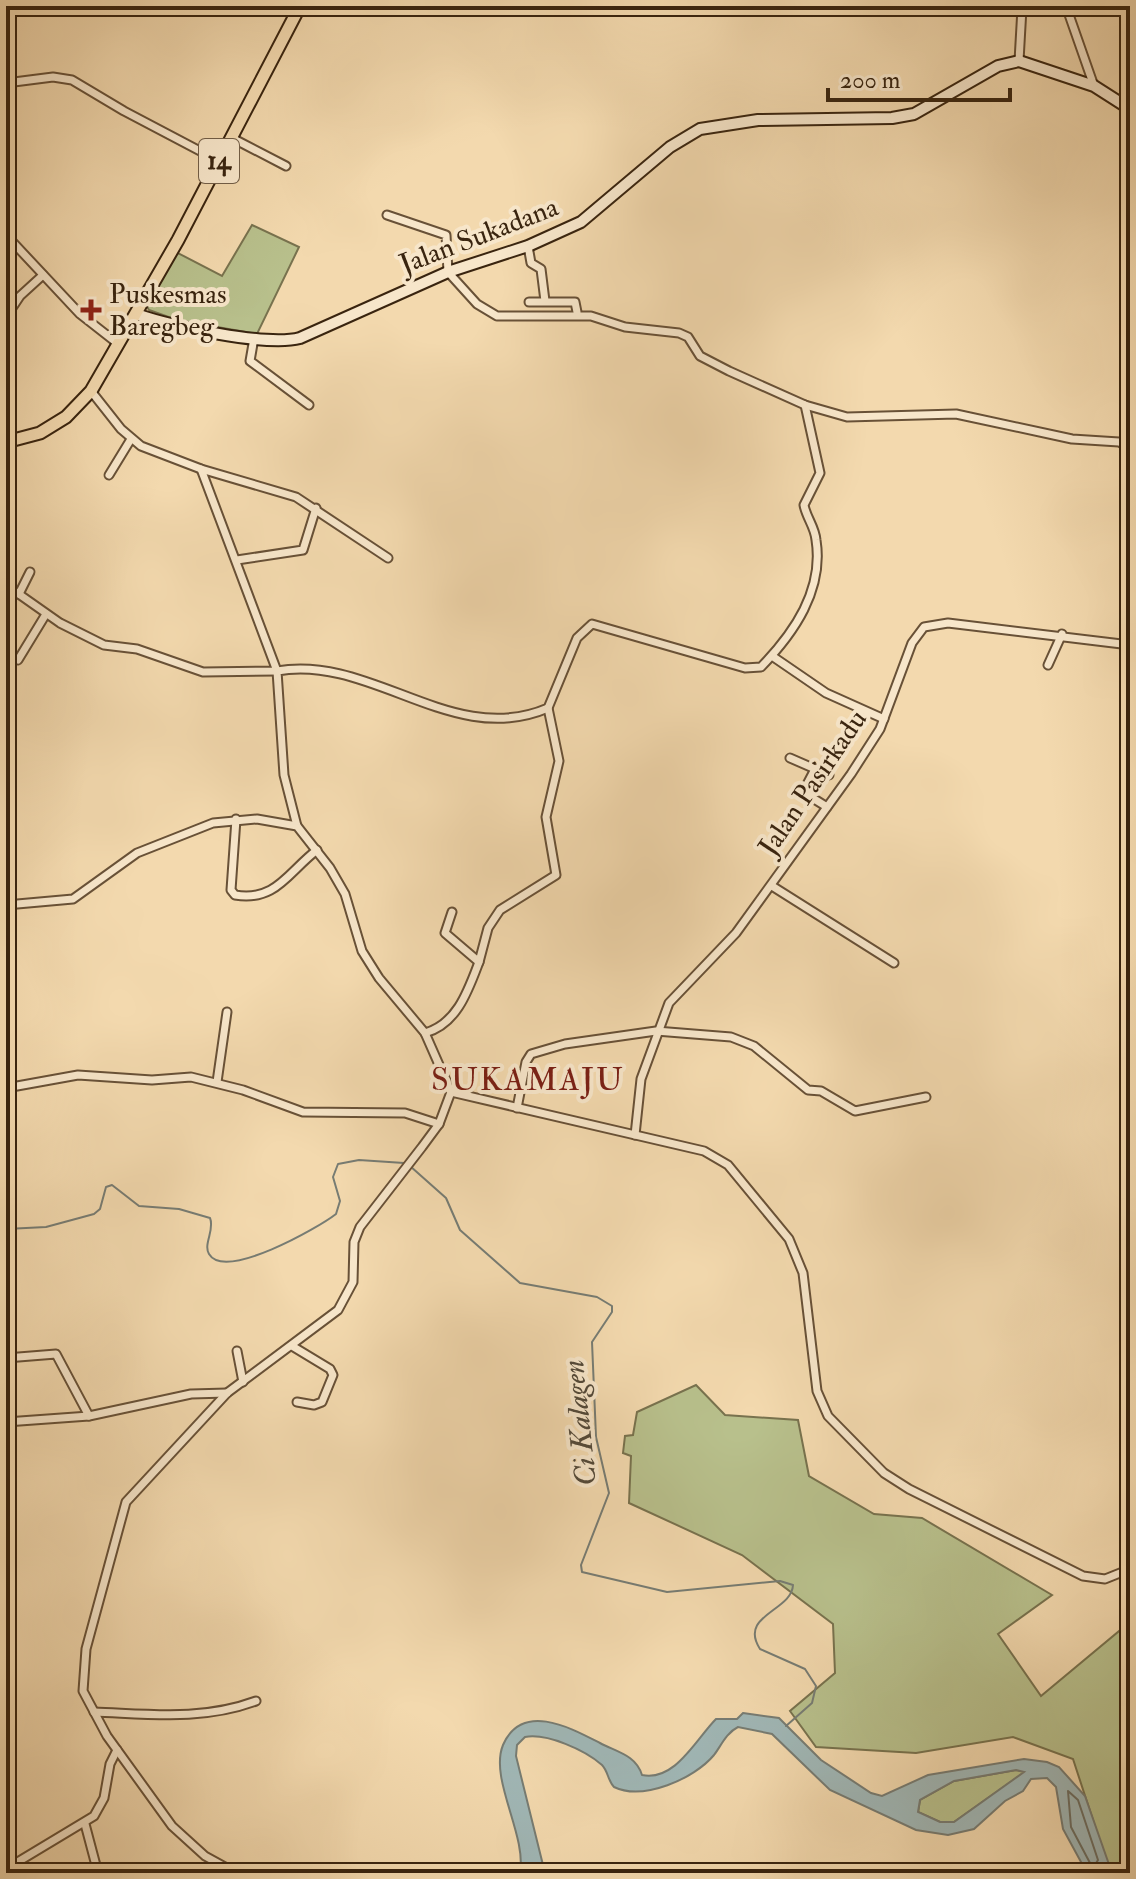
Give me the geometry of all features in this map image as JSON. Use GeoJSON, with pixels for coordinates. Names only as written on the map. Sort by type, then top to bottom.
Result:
{"type":"FeatureCollection","features":[{"type":"Feature","properties":{"kind":"highway","name":"14"},"geometry":{"type":"LineString","coordinates":[[6,442],[40,433],[66,417],[91,391],[232,138],[300,6]]}},
{"type":"Feature","properties":{"kind":"main road"},"geometry":{"type":"LineString","coordinates":[[1019,61],[1094,86],[1130,109]]}},
{"type":"Feature","properties":{"kind":"main road","name":"Jalan Sukadana"},"geometry":{"type":"LineString","coordinates":[[136,314],[254,338],[283,341],[300,338],[448,272],[528,246],[581,222],[670,147],[700,129],[758,120],[892,118],[914,114],[998,66],[1019,61]]}},
{"type":"Feature","properties":{"kind":"street"},"geometry":{"type":"LineString","coordinates":[[1066,6],[1094,86]]}},
{"type":"Feature","properties":{"kind":"street"},"geometry":{"type":"LineString","coordinates":[[1019,61],[1022,8]]}},
{"type":"Feature","properties":{"kind":"street"},"geometry":{"type":"LineString","coordinates":[[6,83],[53,77],[72,80],[219,161]]}},
{"type":"Feature","properties":{"kind":"street"},"geometry":{"type":"LineString","coordinates":[[232,138],[286,166]]}},
{"type":"Feature","properties":{"kind":"street"},"geometry":{"type":"LineString","coordinates":[[387,215],[446,235],[448,272],[477,304],[497,316],[591,316],[625,327],[679,333],[688,337],[702,358],[805,405],[847,417],[872,419],[919,413],[956,414],[1072,439],[1119,442],[1130,448]]}},
{"type":"Feature","properties":{"kind":"street"},"geometry":{"type":"LineString","coordinates":[[6,235],[80,314],[117,343]]}},
{"type":"Feature","properties":{"kind":"street"},"geometry":{"type":"LineString","coordinates":[[528,246],[531,263],[541,269],[545,301]]}},
{"type":"Feature","properties":{"kind":"street"},"geometry":{"type":"LineString","coordinates":[[7,312],[43,275]]}},
{"type":"Feature","properties":{"kind":"street"},"geometry":{"type":"LineString","coordinates":[[529,302],[575,302],[577,312]]}},
{"type":"Feature","properties":{"kind":"street"},"geometry":{"type":"LineString","coordinates":[[254,338],[250,361],[309,405]]}},
{"type":"Feature","properties":{"kind":"street"},"geometry":{"type":"LineString","coordinates":[[91,391],[131,439],[159,454],[201,469],[296,497],[388,558]]}},
{"type":"Feature","properties":{"kind":"street"},"geometry":{"type":"LineString","coordinates":[[425,1033],[443,1028],[455,1012],[479,962],[488,928],[500,910],[556,875],[546,817],[559,761],[548,708],[577,638],[592,624],[745,668],[761,667],[807,605],[816,567],[816,537],[804,505],[820,473],[805,405]]}},
{"type":"Feature","properties":{"kind":"street"},"geometry":{"type":"LineString","coordinates":[[109,475],[131,439]]}},
{"type":"Feature","properties":{"kind":"street"},"geometry":{"type":"LineString","coordinates":[[201,469],[277,671],[282,763],[297,826],[317,850],[345,894],[362,951],[379,978],[425,1033],[451,1092],[439,1124],[356,1233],[353,1282],[344,1302],[331,1317],[227,1393],[172,1456],[132,1495],[120,1518],[84,1663],[83,1691],[107,1736],[172,1826],[189,1844],[236,1873]]}},
{"type":"Feature","properties":{"kind":"street"},"geometry":{"type":"LineString","coordinates":[[237,560],[303,550],[316,508]]}},
{"type":"Feature","properties":{"kind":"street"},"geometry":{"type":"LineString","coordinates":[[19,594],[30,572]]}},
{"type":"Feature","properties":{"kind":"street"},"geometry":{"type":"LineString","coordinates":[[6,585],[46,614],[99,643],[137,649],[189,669],[214,674],[315,669],[373,681],[466,716],[497,718],[548,708]]}},
{"type":"Feature","properties":{"kind":"street"},"geometry":{"type":"LineString","coordinates":[[18,660],[46,614]]}},
{"type":"Feature","properties":{"kind":"street","name":"Jalan Pasirkadu"},"geometry":{"type":"LineString","coordinates":[[635,1135],[641,1079],[656,1031],[669,1003],[736,933],[827,807],[884,719],[912,643],[924,627],[948,623],[1062,634],[1130,645]]}},
{"type":"Feature","properties":{"kind":"street"},"geometry":{"type":"LineString","coordinates":[[1048,665],[1062,634]]}},
{"type":"Feature","properties":{"kind":"street"},"geometry":{"type":"LineString","coordinates":[[772,656],[818,688],[884,719]]}},
{"type":"Feature","properties":{"kind":"street"},"geometry":{"type":"LineString","coordinates":[[790,758],[829,775]]}},
{"type":"Feature","properties":{"kind":"street"},"geometry":{"type":"LineString","coordinates":[[815,769],[803,792],[827,807]]}},
{"type":"Feature","properties":{"kind":"street"},"geometry":{"type":"LineString","coordinates":[[6,905],[73,899],[137,853],[179,834],[236,819],[278,821],[297,826]]}},
{"type":"Feature","properties":{"kind":"street"},"geometry":{"type":"LineString","coordinates":[[236,819],[231,890],[235,895],[260,896],[276,890],[289,873],[317,850]]}},
{"type":"Feature","properties":{"kind":"street"},"geometry":{"type":"LineString","coordinates":[[772,886],[894,963]]}},
{"type":"Feature","properties":{"kind":"street"},"geometry":{"type":"LineString","coordinates":[[452,912],[444,931],[479,962]]}},
{"type":"Feature","properties":{"kind":"street"},"geometry":{"type":"LineString","coordinates":[[217,1082],[227,1012]]}},
{"type":"Feature","properties":{"kind":"street"},"geometry":{"type":"LineString","coordinates":[[517,1108],[526,1062],[531,1054],[565,1044],[656,1031],[746,1041],[808,1090],[821,1091],[857,1112],[873,1105],[926,1097]]}},
{"type":"Feature","properties":{"kind":"street"},"geometry":{"type":"LineString","coordinates":[[6,1088],[78,1075],[152,1080],[191,1077],[217,1082],[303,1112],[405,1113],[439,1124]]}},
{"type":"Feature","properties":{"kind":"street"},"geometry":{"type":"LineString","coordinates":[[451,1092],[714,1153],[775,1218],[789,1239],[803,1273],[812,1361],[821,1404],[884,1473],[1083,1576],[1105,1579],[1130,1569]]}},
{"type":"Feature","properties":{"kind":"street"},"geometry":{"type":"LineString","coordinates":[[292,1346],[330,1369],[333,1375],[322,1402],[314,1405],[297,1402]]}},
{"type":"Feature","properties":{"kind":"street"},"geometry":{"type":"LineString","coordinates":[[237,1351],[243,1382]]}},
{"type":"Feature","properties":{"kind":"street"},"geometry":{"type":"LineString","coordinates":[[6,1358],[39,1353],[60,1356],[89,1416]]}},
{"type":"Feature","properties":{"kind":"street"},"geometry":{"type":"LineString","coordinates":[[6,1422],[89,1416],[191,1394],[227,1393]]}},
{"type":"Feature","properties":{"kind":"street"},"geometry":{"type":"LineString","coordinates":[[94,1712],[174,1717],[225,1712],[256,1701]]}},
{"type":"Feature","properties":{"kind":"street"},"geometry":{"type":"LineString","coordinates":[[6,1869],[85,1824],[101,1806],[111,1760],[117,1750]]}},
{"type":"Feature","properties":{"kind":"street"},"geometry":{"type":"LineString","coordinates":[[85,1824],[98,1873]]}},
{"type":"Feature","properties":{"kind":"green space"},"geometry":{"type":"Polygon","coordinates":[[[252,225],[299,247],[257,334],[177,320],[149,310],[146,305],[174,251],[222,276],[252,225]]]}},
{"type":"Feature","properties":{"kind":"green space"},"geometry":{"type":"Polygon","coordinates":[[[696,1385],[725,1415],[798,1420],[809,1476],[874,1514],[922,1518],[1052,1595],[998,1634],[1041,1696],[1130,1622],[1130,1873],[1112,1873],[1108,1866],[1073,1759],[1013,1737],[916,1753],[816,1747],[790,1711],[835,1673],[833,1624],[742,1555],[629,1503],[631,1456],[623,1453],[625,1436],[633,1435],[637,1412],[696,1385]]]}},
{"type":"Feature","properties":{"kind":"green space"},"geometry":{"type":"Polygon","coordinates":[[[1016,1770],[1025,1772],[954,1822],[940,1822],[918,1812],[920,1800],[954,1781],[1016,1770]]]}},
{"type":"Feature","properties":{"kind":"water"},"geometry":{"type":"Polygon","coordinates":[[[743,1713],[779,1718],[821,1760],[871,1793],[882,1796],[928,1775],[1024,1759],[1047,1762],[1059,1767],[1085,1796],[1112,1873],[1087,1873],[1063,1829],[1056,1787],[1047,1778],[1031,1779],[1023,1791],[1005,1801],[974,1829],[948,1835],[916,1830],[830,1790],[772,1734],[738,1727],[727,1736],[714,1755],[694,1772],[667,1785],[639,1791],[614,1787],[602,1765],[576,1748],[555,1740],[525,1737],[517,1745],[516,1756],[543,1865],[541,1873],[520,1873],[521,1858],[504,1790],[500,1759],[503,1745],[511,1732],[522,1724],[534,1721],[562,1725],[625,1755],[635,1763],[642,1775],[654,1775],[675,1766],[716,1719],[737,1719],[743,1713]],[[1016,1770],[954,1781],[920,1800],[918,1812],[940,1822],[954,1822],[1024,1772],[1016,1770]]]}},
{"type":"Feature","properties":{"kind":"waterway","name":"Ci Kalagen"},"geometry":{"type":"LineString","coordinates":[[6,1229],[46,1227],[94,1214],[100,1209],[106,1187],[112,1185],[139,1206],[179,1209],[210,1218],[209,1254],[218,1261],[233,1261],[292,1240],[336,1214],[340,1201],[333,1177],[338,1164],[359,1160],[404,1163]]}},
{"type":"Feature","properties":{"kind":"waterway","name":"Ci Kalagen"},"geometry":{"type":"LineString","coordinates":[[410,1166],[446,1198],[460,1230],[520,1283],[597,1297],[612,1306],[612,1312],[592,1342],[596,1437],[609,1493],[581,1565],[582,1572],[667,1592],[780,1581],[793,1585],[784,1601],[761,1621],[755,1638],[760,1649],[805,1669],[816,1686],[812,1703],[786,1726]]}},
{"type":"Feature","properties":{"kind":"place","name":"Puskesmas Baregbeg"},"geometry":{"type":"Point","coordinates":[91,310]}},
{"type":"Feature","properties":{"kind":"district","name":"SUKAMAJU"},"geometry":{"type":"Point","coordinates":[528,1080]}}]}
